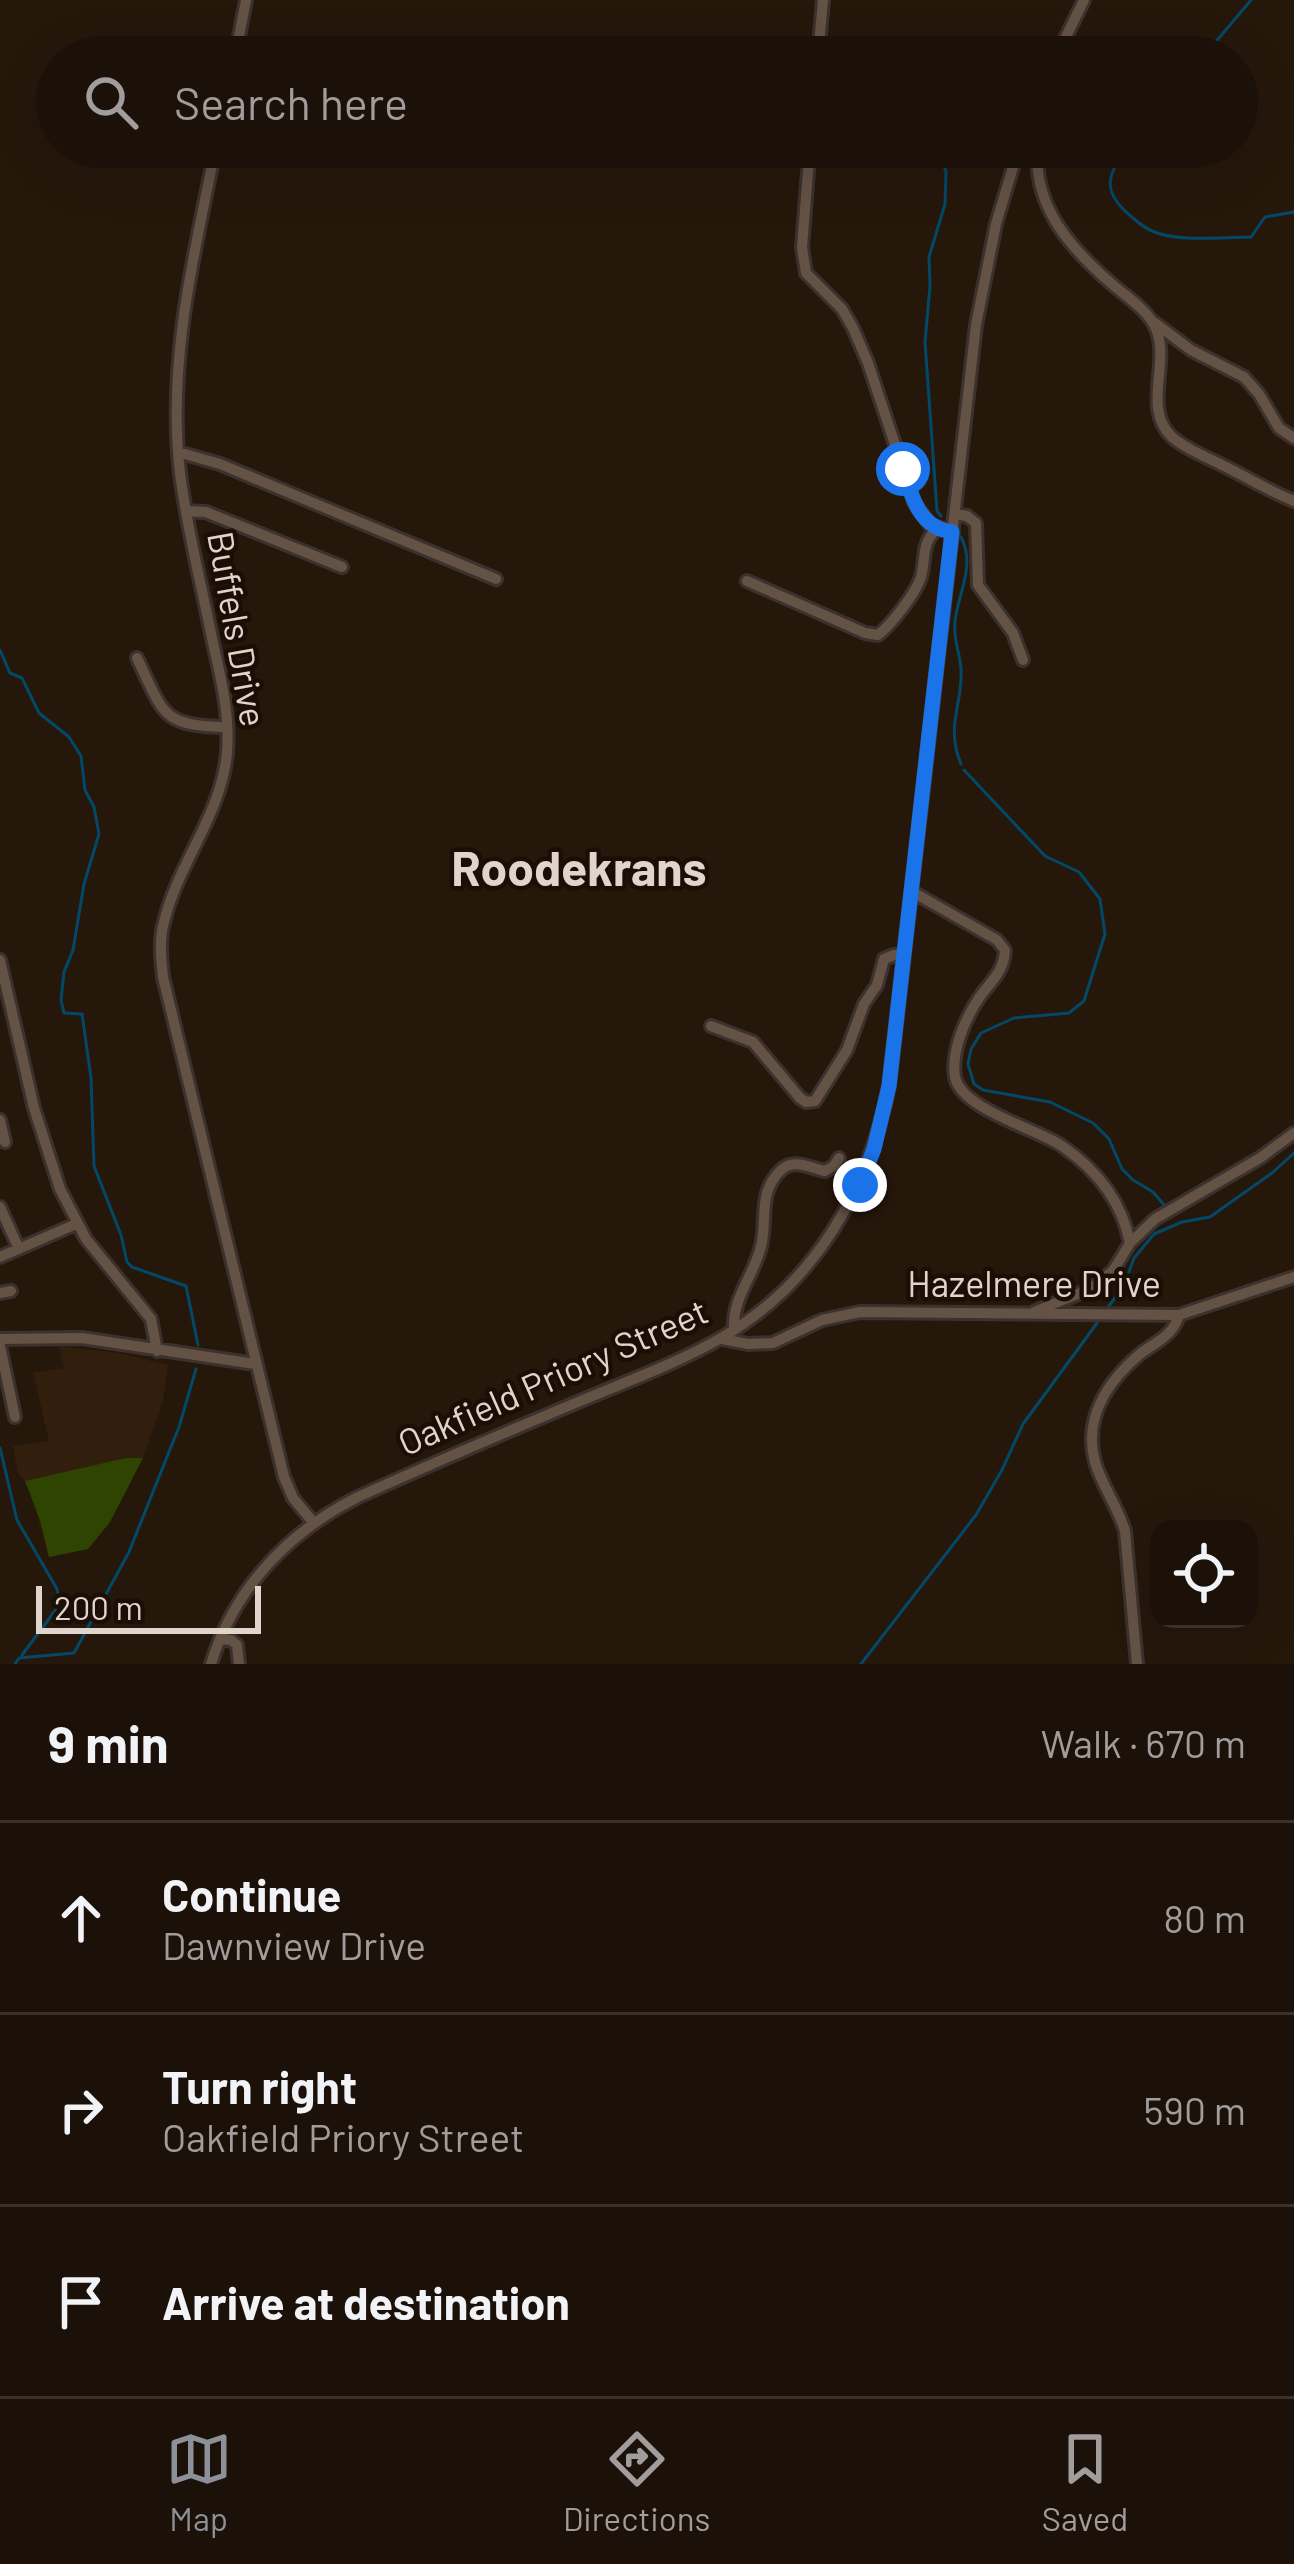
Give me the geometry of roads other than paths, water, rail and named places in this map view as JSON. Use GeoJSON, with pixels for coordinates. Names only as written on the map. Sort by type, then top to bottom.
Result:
{"type":"FeatureCollection","features":[{"type":"Feature","properties":{"kind":"street"},"geometry":{"type":"LineString","coordinates":[[239,36],[246,0]]}},
{"type":"Feature","properties":{"kind":"street"},"geometry":{"type":"LineString","coordinates":[[820,36],[823,0]]}},
{"type":"Feature","properties":{"kind":"street"},"geometry":{"type":"LineString","coordinates":[[1066,36],[1084,0]]}},
{"type":"Feature","properties":{"kind":"street","name":"Buffels Drive"},"geometry":{"type":"LineString","coordinates":[[212,168],[181,349],[178,452],[227,727],[227,754],[219,793],[169,906],[160,954],[288,1489],[313,1522]]}},
{"type":"Feature","properties":{"kind":"street"},"geometry":{"type":"LineString","coordinates":[[808,168],[802,263],[812,282],[842,309],[853,328],[914,502],[938,530],[952,532]]}},
{"type":"Feature","properties":{"kind":"street","name":"Oakfield Priory Street"},"geometry":{"type":"LineString","coordinates":[[211,1664],[240,1599],[275,1555],[313,1522],[378,1487],[734,1330],[800,1272],[841,1219],[860,1185],[887,1097],[985,272],[1013,168]]}},
{"type":"Feature","properties":{"kind":"street"},"geometry":{"type":"LineString","coordinates":[[1038,168],[1044,206],[1101,274],[1191,350],[1244,377],[1279,428],[1294,438]]}},
{"type":"Feature","properties":{"kind":"street"},"geometry":{"type":"LineString","coordinates":[[1153,321],[1161,355],[1158,402],[1166,430],[1195,451],[1294,501]]}},
{"type":"Feature","properties":{"kind":"street"},"geometry":{"type":"LineString","coordinates":[[178,452],[220,464],[496,579]]}},
{"type":"Feature","properties":{"kind":"street"},"geometry":{"type":"LineString","coordinates":[[186,512],[206,512],[342,567]]}},
{"type":"Feature","properties":{"kind":"street"},"geometry":{"type":"LineString","coordinates":[[955,514],[976,523],[978,585],[1013,633],[1023,660]]}},
{"type":"Feature","properties":{"kind":"street"},"geometry":{"type":"LineString","coordinates":[[747,581],[878,635],[919,582],[927,539],[938,530]]}},
{"type":"Feature","properties":{"kind":"street"},"geometry":{"type":"LineString","coordinates":[[137,658],[161,706],[175,721],[227,727]]}},
{"type":"Feature","properties":{"kind":"street"},"geometry":{"type":"LineString","coordinates":[[911,891],[997,940],[1005,950],[1000,973],[976,1003],[960,1039],[955,1075],[959,1087],[978,1105],[1066,1148],[1117,1201],[1130,1243]]}},
{"type":"Feature","properties":{"kind":"street"},"geometry":{"type":"LineString","coordinates":[[711,1026],[753,1042],[800,1098],[810,1103],[847,1050],[864,1004],[878,985],[884,959],[904,955]]}},
{"type":"Feature","properties":{"kind":"street"},"geometry":{"type":"LineString","coordinates":[[0,960],[4,1007],[47,1154],[76,1224],[151,1319],[157,1351]]}},
{"type":"Feature","properties":{"kind":"street"},"geometry":{"type":"LineString","coordinates":[[0,1120],[4,1142]]}},
{"type":"Feature","properties":{"kind":"street"},"geometry":{"type":"LineString","coordinates":[[1026,1315],[1092,1288],[1155,1219],[1294,1133]]}},
{"type":"Feature","properties":{"kind":"street"},"geometry":{"type":"LineString","coordinates":[[734,1330],[737,1301],[762,1243],[764,1201],[774,1179],[790,1164],[825,1171],[839,1158]]}},
{"type":"Feature","properties":{"kind":"street"},"geometry":{"type":"LineString","coordinates":[[0,1207],[19,1249]]}},
{"type":"Feature","properties":{"kind":"street"},"geometry":{"type":"LineString","coordinates":[[0,1257],[76,1224]]}},
{"type":"Feature","properties":{"kind":"street"},"geometry":{"type":"LineString","coordinates":[[1179,1315],[1294,1277]]}},
{"type":"Feature","properties":{"kind":"street","name":"Hazelmere Drive"},"geometry":{"type":"LineString","coordinates":[[720,1338],[773,1343],[822,1320],[860,1312],[1179,1315],[1172,1331],[1129,1364],[1100,1399],[1091,1440],[1095,1464],[1125,1532],[1137,1664]]}},
{"type":"Feature","properties":{"kind":"street"},"geometry":{"type":"LineString","coordinates":[[15,1417],[0,1342],[82,1338],[255,1364]]}},
{"type":"Feature","properties":{"kind":"street"},"geometry":{"type":"LineString","coordinates":[[220,1639],[237,1645],[239,1664]]}},
{"type":"Feature","properties":{"kind":"waterway"},"geometry":{"type":"LineString","coordinates":[[1221,36],[1251,0]]}},
{"type":"Feature","properties":{"kind":"waterway"},"geometry":{"type":"LineString","coordinates":[[941,516],[925,342],[929,257],[945,204],[945,168]]}},
{"type":"Feature","properties":{"kind":"waterway"},"geometry":{"type":"LineString","coordinates":[[1114,168],[1110,185],[1116,201],[1141,225],[1168,236],[1251,237],[1265,217],[1294,212]]}},
{"type":"Feature","properties":{"kind":"waterway"},"geometry":{"type":"LineString","coordinates":[[961,537],[967,558],[955,621],[961,669],[954,726],[961,764]]}},
{"type":"Feature","properties":{"kind":"waterway"},"geometry":{"type":"LineString","coordinates":[[0,650],[10,673],[22,678],[39,713],[69,737],[81,756],[85,790],[99,834],[61,1000],[64,1013],[82,1014],[91,1078],[94,1166],[127,1262],[186,1286],[198,1345]]}},
{"type":"Feature","properties":{"kind":"waterway"},"geometry":{"type":"LineString","coordinates":[[964,770],[1045,856],[1079,872],[1100,899],[1105,934],[1084,1001],[1069,1013],[1014,1018],[981,1033],[968,1064],[974,1084],[983,1090],[1050,1102],[1093,1123],[1109,1139],[1122,1169],[1165,1206]]}},
{"type":"Feature","properties":{"kind":"waterway"},"geometry":{"type":"LineString","coordinates":[[1105,1311],[1124,1286],[1134,1258],[1154,1234],[1210,1217],[1294,1153]]}},
{"type":"Feature","properties":{"kind":"waterway"},"geometry":{"type":"LineString","coordinates":[[861,1664],[976,1515],[1023,1424],[1100,1319]]}},
{"type":"Feature","properties":{"kind":"waterway"},"geometry":{"type":"LineString","coordinates":[[15,1664],[19,1658],[74,1653],[129,1552],[179,1427],[196,1369]]}},
{"type":"Feature","properties":{"kind":"waterway"},"geometry":{"type":"LineString","coordinates":[[0,1448],[17,1520],[57,1589],[60,1604],[22,1655]]}},
{"type":"Feature","properties":{"kind":"district","name":"Roodekrans"},"geometry":{"type":"Point","coordinates":[579,869]}}]}
